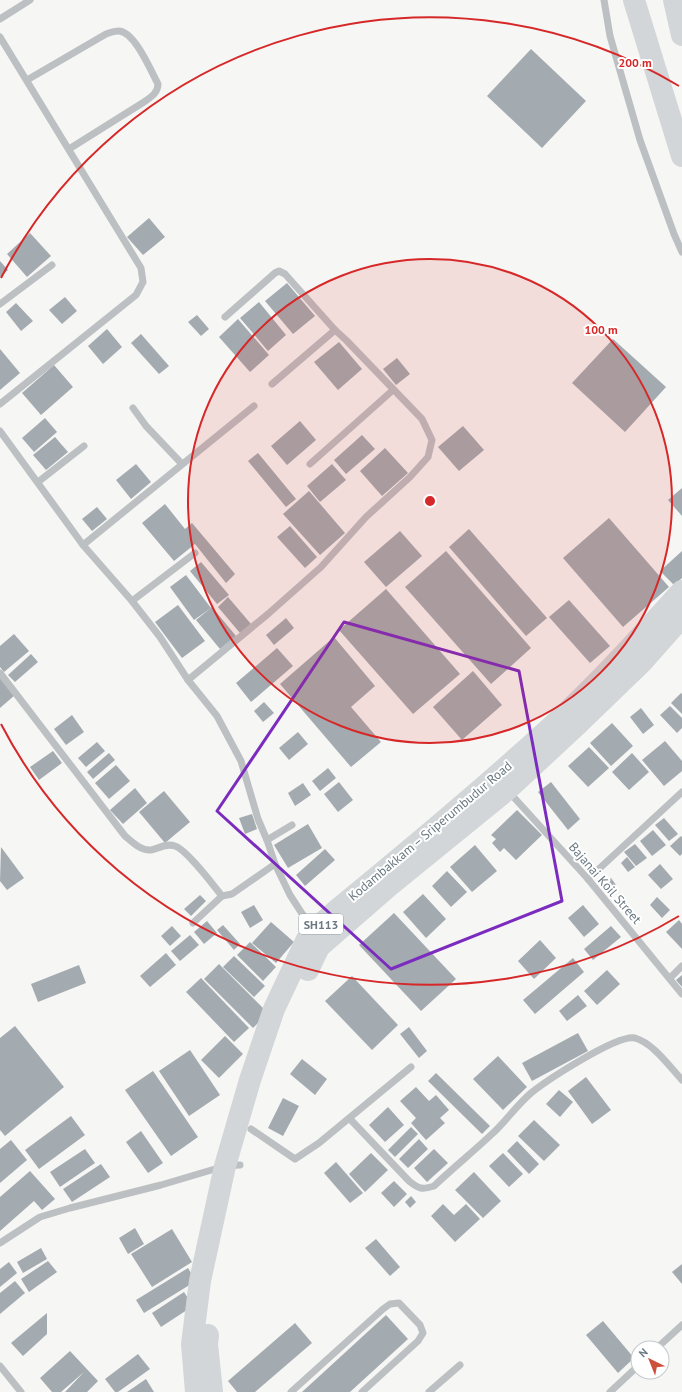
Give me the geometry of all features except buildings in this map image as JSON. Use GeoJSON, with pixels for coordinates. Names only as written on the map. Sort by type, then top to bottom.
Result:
{"type":"FeatureCollection","features":[{"type":"Feature","properties":{"kind":"main road"},"geometry":{"type":"LineString","coordinates":[[634,0],[682,156]]}},
{"type":"Feature","properties":{"kind":"main road"},"geometry":{"type":"LineString","coordinates":[[674,0],[682,35]]}},
{"type":"Feature","properties":{"kind":"main road","name":"Kodambakkam – Sriperumbudur Road"},"geometry":{"type":"LineString","coordinates":[[196,1392],[192,1344],[200,1281],[233,1166],[251,1129],[287,1014],[319,947],[389,886],[501,784],[682,591]]}},
{"type":"Feature","properties":{"kind":"main road","name":"Kodambakkam – Sriperumbudur Road"},"geometry":{"type":"LineString","coordinates":[[212,1392],[207,1344],[214,1283],[233,1166],[250,1080],[274,1009],[307,939],[313,931],[578,724],[643,661],[682,617]]}},
{"type":"Feature","properties":{"kind":"street"},"geometry":{"type":"LineString","coordinates":[[0,19],[30,0]]}},
{"type":"Feature","properties":{"kind":"street"},"geometry":{"type":"LineString","coordinates":[[604,0],[610,36],[640,140],[682,252]]}},
{"type":"Feature","properties":{"kind":"street"},"geometry":{"type":"LineString","coordinates":[[27,80],[106,34],[119,30],[128,34],[137,46],[158,84],[158,90],[144,102],[69,149]]}},
{"type":"Feature","properties":{"kind":"street"},"geometry":{"type":"LineString","coordinates":[[0,37],[141,268],[144,282],[136,295],[0,404]]}},
{"type":"Feature","properties":{"kind":"street"},"geometry":{"type":"LineString","coordinates":[[0,304],[52,265]]}},
{"type":"Feature","properties":{"kind":"street"},"geometry":{"type":"LineString","coordinates":[[188,680],[268,614],[321,567],[366,517],[410,477],[428,457],[432,440],[422,419],[335,330],[280,270],[274,273],[225,317]]}},
{"type":"Feature","properties":{"kind":"street"},"geometry":{"type":"LineString","coordinates":[[272,384],[335,330]]}},
{"type":"Feature","properties":{"kind":"street"},"geometry":{"type":"LineString","coordinates":[[310,464],[393,390]]}},
{"type":"Feature","properties":{"kind":"street"},"geometry":{"type":"LineString","coordinates":[[83,545],[254,406]]}},
{"type":"Feature","properties":{"kind":"street"},"geometry":{"type":"LineString","coordinates":[[133,408],[154,435],[182,464]]}},
{"type":"Feature","properties":{"kind":"street"},"geometry":{"type":"LineString","coordinates":[[0,431],[83,545],[132,601],[160,637],[188,680],[217,716],[241,761],[258,819],[275,864],[290,895],[313,931]]}},
{"type":"Feature","properties":{"kind":"street"},"geometry":{"type":"LineString","coordinates":[[38,482],[84,446]]}},
{"type":"Feature","properties":{"kind":"street"},"geometry":{"type":"LineString","coordinates":[[132,601],[195,553]]}},
{"type":"Feature","properties":{"kind":"street"},"geometry":{"type":"LineString","coordinates":[[0,673],[124,836],[138,847],[151,850],[162,845],[176,846],[185,852],[222,896]]}},
{"type":"Feature","properties":{"kind":"street","name":"Bajanai Koil Street"},"geometry":{"type":"LineString","coordinates":[[501,784],[588,880],[682,994]]}},
{"type":"Feature","properties":{"kind":"street"},"geometry":{"type":"LineString","coordinates":[[588,880],[682,792]]}},
{"type":"Feature","properties":{"kind":"street"},"geometry":{"type":"LineString","coordinates":[[267,840],[292,825]]}},
{"type":"Feature","properties":{"kind":"street"},"geometry":{"type":"LineString","coordinates":[[193,923],[222,896],[232,894],[275,864]]}},
{"type":"Feature","properties":{"kind":"street"},"geometry":{"type":"LineString","coordinates":[[670,978],[682,966]]}},
{"type":"Feature","properties":{"kind":"street"},"geometry":{"type":"LineString","coordinates":[[350,1118],[409,1181],[415,1186],[424,1190],[434,1186],[477,1147],[529,1094],[557,1074],[602,1048],[627,1038],[634,1038],[649,1044],[682,1080]]}},
{"type":"Feature","properties":{"kind":"street"},"geometry":{"type":"LineString","coordinates":[[251,1129],[295,1159],[319,1143],[411,1067]]}},
{"type":"Feature","properties":{"kind":"street"},"geometry":{"type":"LineString","coordinates":[[0,1243],[40,1217],[233,1166]]}},
{"type":"Feature","properties":{"kind":"street"},"geometry":{"type":"LineString","coordinates":[[291,1392],[383,1309],[390,1304],[399,1303],[420,1325],[423,1333],[418,1341],[362,1392]]}},
{"type":"Feature","properties":{"kind":"street"},"geometry":{"type":"LineString","coordinates":[[666,1340],[682,1325]]}},
{"type":"Feature","properties":{"kind":"street"},"geometry":{"type":"LineString","coordinates":[[428,1392],[460,1365]]}},
{"type":"Feature","properties":{"kind":"street"},"geometry":{"type":"LineString","coordinates":[[0,1366],[21,1392]]}},
{"type":"Feature","properties":{"kind":"street"},"geometry":{"type":"LineString","coordinates":[[610,1392],[630,1373]]}},
{"type":"Feature","properties":{"kind":"highlighted area"},"geometry":{"type":"Polygon","coordinates":[[[344,622],[519,671],[562,901],[391,969],[217,811],[344,622]]]}}]}
